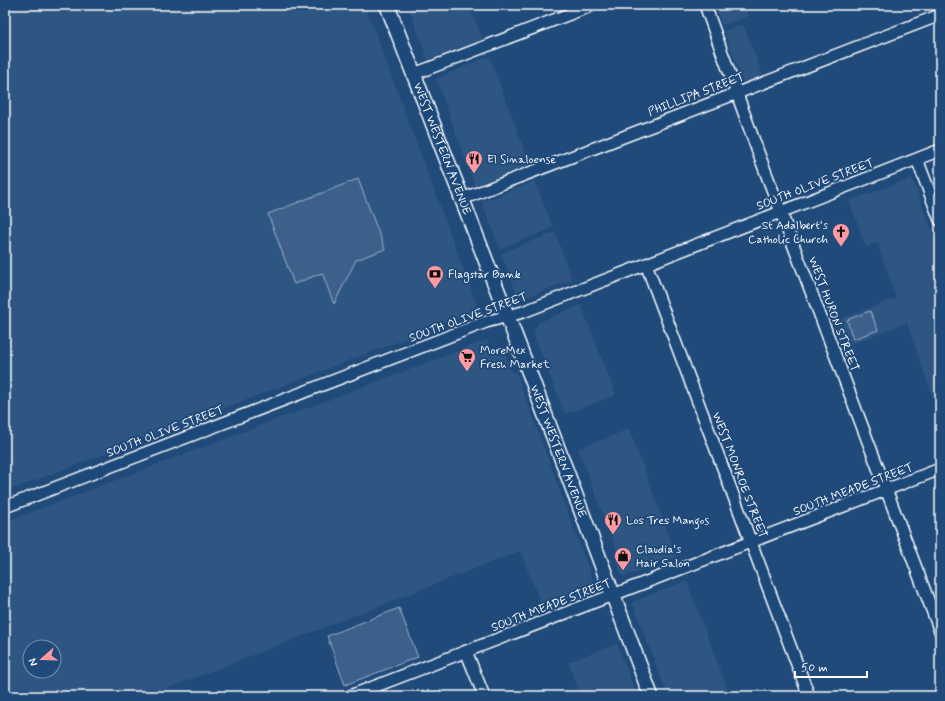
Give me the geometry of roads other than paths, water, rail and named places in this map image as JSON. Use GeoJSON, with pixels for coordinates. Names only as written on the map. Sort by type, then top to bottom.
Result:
{"type":"FeatureCollection","features":[{"type":"Feature","properties":{"kind":"main road","name":"WEST WESTERN AVENUE"},"geometry":{"type":"LineString","coordinates":[[388,5],[651,696]]}},
{"type":"Feature","properties":{"kind":"street"},"geometry":{"type":"LineString","coordinates":[[414,74],[593,5]]}},
{"type":"Feature","properties":{"kind":"street","name":"WEST HURON STREET"},"geometry":{"type":"LineString","coordinates":[[705,5],[781,212],[940,631]]}},
{"type":"Feature","properties":{"kind":"street","name":"PHILLIPA STREET"},"geometry":{"type":"LineString","coordinates":[[462,199],[940,15]]}},
{"type":"Feature","properties":{"kind":"street","name":"SOUTH OLIVE STREET"},"geometry":{"type":"LineString","coordinates":[[5,507],[486,322],[523,312],[940,150]]}},
{"type":"Feature","properties":{"kind":"street"},"geometry":{"type":"LineString","coordinates":[[917,159],[940,220]]}},
{"type":"Feature","properties":{"kind":"street","name":"WEST MONROE STREET"},"geometry":{"type":"LineString","coordinates":[[646,264],[809,696]]}},
{"type":"Feature","properties":{"kind":"street","name":"SOUTH MEADE STREET"},"geometry":{"type":"LineString","coordinates":[[350,696],[940,469]]}},
{"type":"Feature","properties":{"kind":"street"},"geometry":{"type":"LineString","coordinates":[[466,651],[484,696]]}},
{"type":"Feature","properties":{"kind":"place","name":"El Sinaloense"},"geometry":{"type":"Point","coordinates":[474,174]}},
{"type":"Feature","properties":{"kind":"place","name":"St Adalbert's Catholic Church"},"geometry":{"type":"Point","coordinates":[841,247]}},
{"type":"Feature","properties":{"kind":"place","name":"Flagstar Bank"},"geometry":{"type":"Point","coordinates":[435,289]}},
{"type":"Feature","properties":{"kind":"place","name":"MoreMex Fresh Market"},"geometry":{"type":"Point","coordinates":[467,372]}},
{"type":"Feature","properties":{"kind":"place","name":"Los Tres Mangos"},"geometry":{"type":"Point","coordinates":[613,535]}},
{"type":"Feature","properties":{"kind":"place","name":"Claudia's Hair Salon"},"geometry":{"type":"Point","coordinates":[623,571]}}]}
